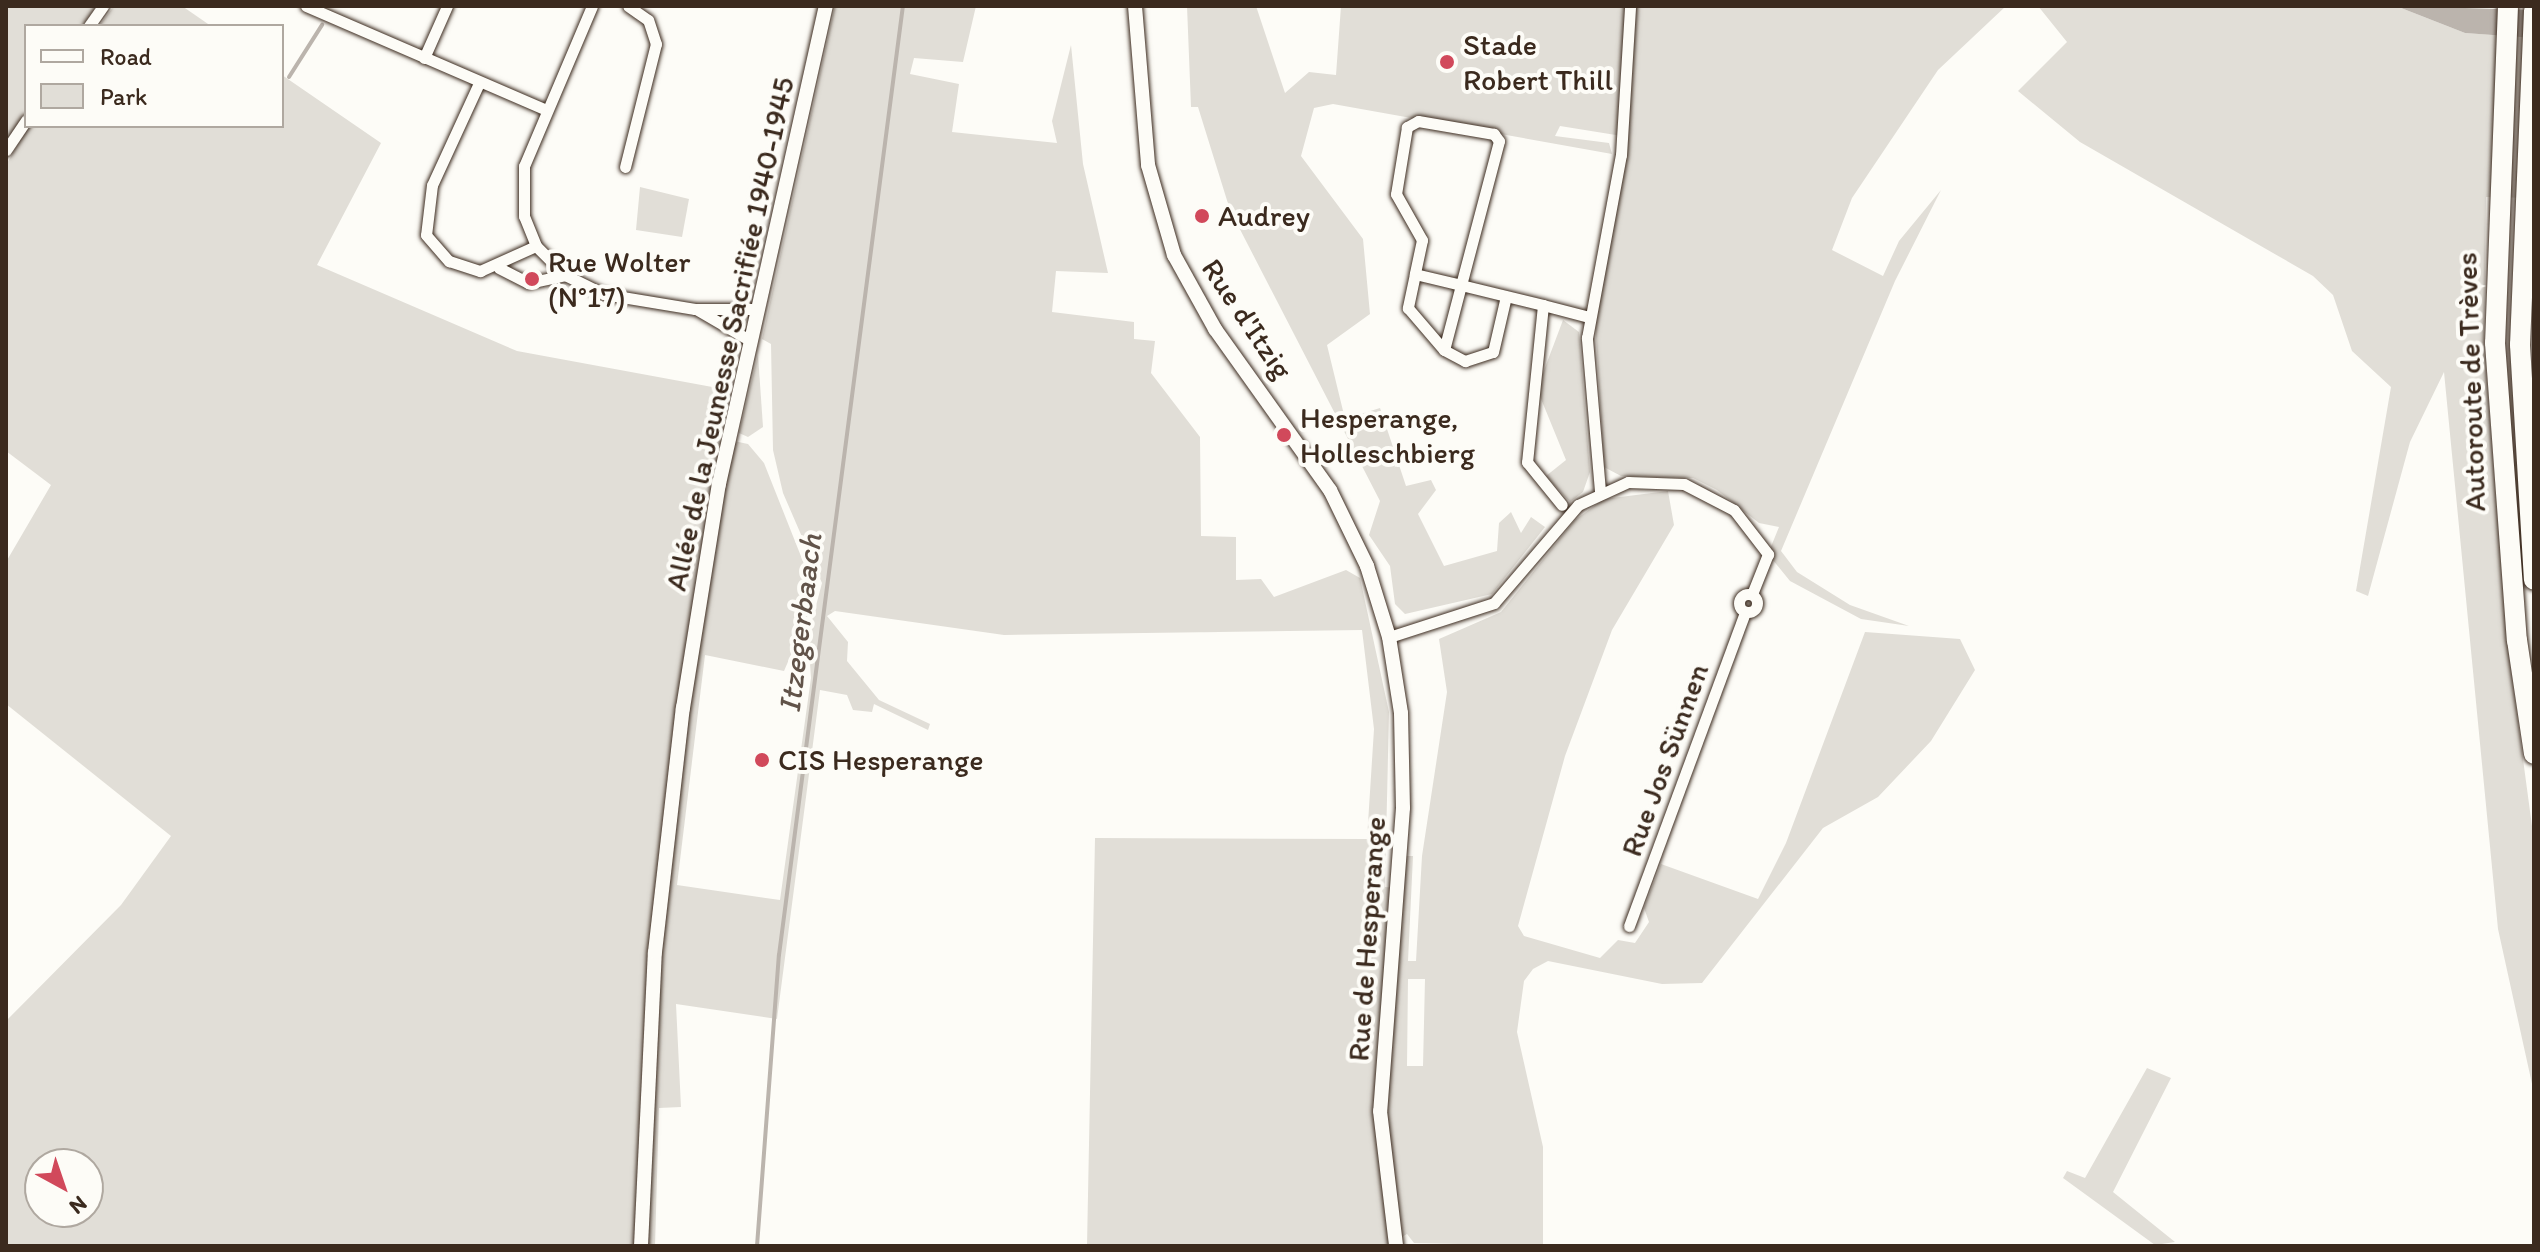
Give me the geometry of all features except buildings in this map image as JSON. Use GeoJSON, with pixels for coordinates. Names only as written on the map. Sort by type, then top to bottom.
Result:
{"type":"FeatureCollection","features":[{"type":"Feature","properties":{"kind":"highway","name":"Autoroute de Trèves"},"geometry":{"type":"LineString","coordinates":[[2508,6],[2495,197],[2501,464],[2534,754]]}},
{"type":"Feature","properties":{"kind":"highway","name":"Autoroute de Trèves"},"geometry":{"type":"LineString","coordinates":[[2534,11],[2522,196],[2520,345],[2534,580]]}},
{"type":"Feature","properties":{"kind":"main road","name":"Allée de la Jeunesse Sacrifiée 1940-1945"},"geometry":{"type":"LineString","coordinates":[[641,1246],[655,952],[683,708],[751,341],[826,6]]}},
{"type":"Feature","properties":{"kind":"main road","name":"Rue d'Itzig"},"geometry":{"type":"LineString","coordinates":[[1135,6],[1148,165],[1174,255],[1215,329],[1330,490],[1367,566],[1389,637]]}},
{"type":"Feature","properties":{"kind":"main road","name":"Rue de Hesperange"},"geometry":{"type":"LineString","coordinates":[[1389,637],[1401,713],[1403,808],[1380,1111],[1396,1246]]}},
{"type":"Feature","properties":{"kind":"street"},"geometry":{"type":"LineString","coordinates":[[90,24],[103,6]]}},
{"type":"Feature","properties":{"kind":"street"},"geometry":{"type":"LineString","coordinates":[[306,6],[546,110]]}},
{"type":"Feature","properties":{"kind":"street"},"geometry":{"type":"LineString","coordinates":[[424,58],[447,6]]}},
{"type":"Feature","properties":{"kind":"street"},"geometry":{"type":"LineString","coordinates":[[592,6],[546,110],[522,183],[536,246],[565,275],[604,294],[695,309],[758,309]]}},
{"type":"Feature","properties":{"kind":"street"},"geometry":{"type":"LineString","coordinates":[[625,167],[656,44],[648,20],[628,6]]}},
{"type":"Feature","properties":{"kind":"street"},"geometry":{"type":"LineString","coordinates":[[1389,637],[1494,603],[1513,589],[1554,527],[1600,491],[1589,317],[1621,155],[1630,6]]}},
{"type":"Feature","properties":{"kind":"street"},"geometry":{"type":"LineString","coordinates":[[479,83],[429,194],[426,235],[462,268],[499,268],[528,283],[565,275]]}},
{"type":"Feature","properties":{"kind":"street"},"geometry":{"type":"LineString","coordinates":[[1444,350],[1499,141],[1494,134],[1418,121],[1407,127],[1396,194],[1422,240],[1408,308],[1444,350],[1465,361],[1488,357],[1506,296]]}},
{"type":"Feature","properties":{"kind":"street"},"geometry":{"type":"LineString","coordinates":[[6,150],[24,123]]}},
{"type":"Feature","properties":{"kind":"street"},"geometry":{"type":"LineString","coordinates":[[499,268],[536,246]]}},
{"type":"Feature","properties":{"kind":"street"},"geometry":{"type":"LineString","coordinates":[[1415,274],[1589,317]]}},
{"type":"Feature","properties":{"kind":"street"},"geometry":{"type":"LineString","coordinates":[[1543,305],[1527,462],[1562,505]]}},
{"type":"Feature","properties":{"kind":"street"},"geometry":{"type":"LineString","coordinates":[[695,309],[751,341]]}},
{"type":"Feature","properties":{"kind":"street","name":"Rue Jos Sünnen"},"geometry":{"type":"LineString","coordinates":[[1600,491],[1628,482],[1684,484],[1734,510],[1768,554],[1752,594],[1740,599],[1745,612],[1629,926]]}},
{"type":"Feature","properties":{"kind":"green space"},"geometry":{"type":"Polygon","coordinates":[[[6,6],[96,6],[84,24],[24,24],[24,115],[6,142],[6,6]]]}},
{"type":"Feature","properties":{"kind":"green space"},"geometry":{"type":"Polygon","coordinates":[[[114,6],[182,6],[208,24],[100,24],[114,6]]]}},
{"type":"Feature","properties":{"kind":"green space"},"geometry":{"type":"Polygon","coordinates":[[[835,6],[976,6],[963,62],[914,58],[910,74],[959,84],[952,132],[1057,143],[1052,121],[1071,45],[1083,164],[1108,273],[1056,271],[1052,312],[1134,322],[1134,339],[1155,341],[1151,373],[1200,437],[1201,536],[1236,537],[1236,580],[1261,579],[1274,597],[1346,570],[1360,578],[1389,712],[1385,887],[1397,888],[1406,856],[1413,856],[1408,961],[1416,961],[1422,856],[1447,692],[1439,639],[1501,612],[1575,520],[1604,499],[1668,491],[1674,525],[1612,630],[1565,756],[1518,926],[1524,936],[1600,958],[1618,940],[1635,943],[1649,922],[1644,908],[1661,864],[1758,899],[1786,843],[1865,632],[1960,639],[1975,670],[1931,741],[1878,797],[1823,828],[1702,983],[1662,984],[1548,961],[1533,969],[1524,981],[1517,1032],[1543,1147],[1543,1246],[1414,1243],[1407,1234],[1386,1246],[1087,1246],[1095,838],[1367,839],[1374,729],[1362,630],[1004,635],[835,611],[827,616],[848,642],[847,661],[879,700],[930,724],[928,730],[874,704],[872,712],[853,710],[847,695],[820,690],[777,1019],[676,1004],[681,1107],[659,1108],[655,1246],[6,1246],[6,1021],[121,905],[171,836],[6,704],[6,562],[51,485],[6,451],[6,165],[27,128],[284,128],[284,76],[381,143],[317,265],[517,351],[734,391],[724,439],[748,444],[764,463],[810,579],[813,604],[784,671],[705,655],[677,885],[780,900],[811,678],[808,636],[822,583],[783,493],[773,450],[771,344],[762,339],[835,6]],[[1408,979],[1407,1066],[1423,1066],[1425,979],[1408,979]]]}},
{"type":"Feature","properties":{"kind":"green space"},"geometry":{"type":"Polygon","coordinates":[[[1187,6],[1256,6],[1285,93],[1309,72],[1336,75],[1341,6],[2006,6],[1938,70],[1852,198],[1832,250],[1883,276],[1899,241],[1941,190],[1895,281],[1781,551],[1797,572],[1850,605],[1909,626],[1861,619],[1790,581],[1768,554],[1779,527],[1759,523],[1717,490],[1693,478],[1621,476],[1604,467],[1595,319],[1622,136],[1560,126],[1555,136],[1609,143],[1612,154],[1333,104],[1314,108],[1301,156],[1363,239],[1370,314],[1327,345],[1345,419],[1380,408],[1406,486],[1431,480],[1436,490],[1418,514],[1444,566],[1497,551],[1499,523],[1511,512],[1521,533],[1531,517],[1545,527],[1492,594],[1405,614],[1395,604],[1390,566],[1369,535],[1380,501],[1230,210],[1198,107],[1191,107],[1187,6]]]}},
{"type":"Feature","properties":{"kind":"green space"},"geometry":{"type":"Polygon","coordinates":[[[2038,6],[2396,6],[2465,33],[2534,38],[2534,198],[2486,197],[2484,344],[2507,640],[2534,841],[2534,1093],[2498,929],[2444,372],[2410,442],[2368,596],[2356,591],[2391,387],[2352,351],[2333,295],[2313,276],[2080,142],[2018,91],[2067,42],[2038,6]]]}},
{"type":"Feature","properties":{"kind":"green space"},"geometry":{"type":"Polygon","coordinates":[[[640,187],[689,199],[682,237],[636,230],[640,187]]]}},
{"type":"Feature","properties":{"kind":"green space"},"geometry":{"type":"Polygon","coordinates":[[[1563,320],[1579,332],[1590,472],[1583,492],[1570,502],[1546,476],[1566,460],[1537,389],[1563,320]]]}},
{"type":"Feature","properties":{"kind":"green space"},"geometry":{"type":"Polygon","coordinates":[[[758,355],[763,427],[748,437],[739,433],[758,355]]]}},
{"type":"Feature","properties":{"kind":"green space"},"geometry":{"type":"Polygon","coordinates":[[[2147,1068],[2171,1078],[2113,1192],[2175,1242],[2155,1245],[2063,1178],[2067,1171],[2085,1178],[2147,1068]]]}},
{"type":"Feature","properties":{"kind":"shaded area"},"geometry":{"type":"Polygon","coordinates":[[[2396,6],[2534,10],[2534,38],[2465,33],[2396,6]]]}},
{"type":"Feature","properties":{"kind":"waterway","name":"Itzegerbaach"},"geometry":{"type":"LineString","coordinates":[[757,1246],[779,955],[903,6]]}},
{"type":"Feature","properties":{"kind":"waterway"},"geometry":{"type":"LineString","coordinates":[[289,77],[322,25]]}},
{"type":"Feature","properties":{"kind":"place","name":"Stade Robert Thill"},"geometry":{"type":"Point","coordinates":[1447,62]}},
{"type":"Feature","properties":{"kind":"place","name":"Audrey"},"geometry":{"type":"Point","coordinates":[1202,216]}},
{"type":"Feature","properties":{"kind":"place","name":"Rue Wolter (N°17)"},"geometry":{"type":"Point","coordinates":[532,279]}},
{"type":"Feature","properties":{"kind":"place","name":"Hesperange, Holleschbierg"},"geometry":{"type":"Point","coordinates":[1284,435]}},
{"type":"Feature","properties":{"kind":"place","name":"CIS Hesperange"},"geometry":{"type":"Point","coordinates":[762,760]}}]}
